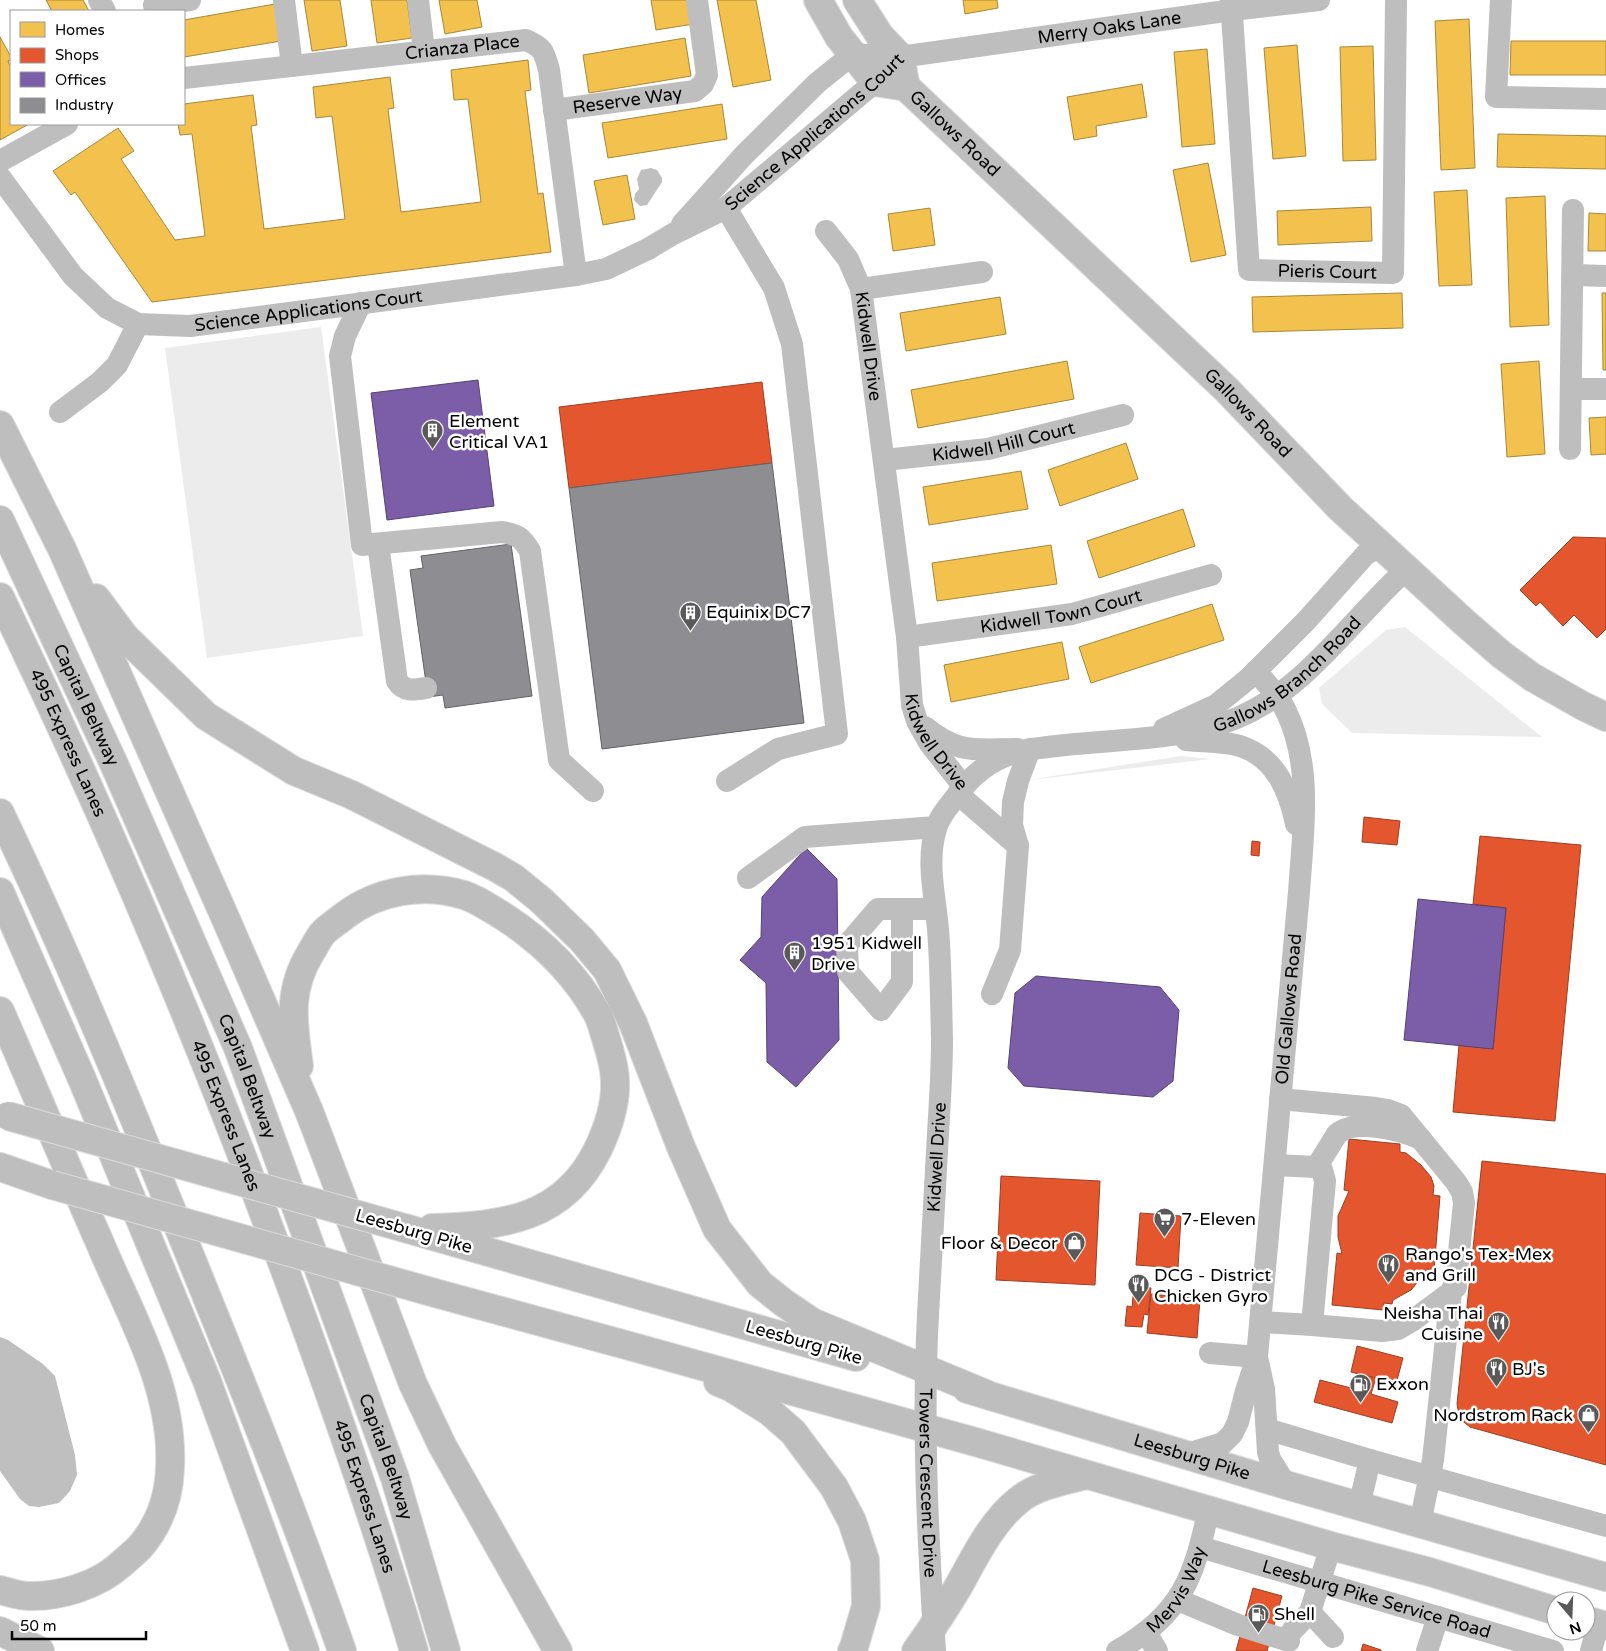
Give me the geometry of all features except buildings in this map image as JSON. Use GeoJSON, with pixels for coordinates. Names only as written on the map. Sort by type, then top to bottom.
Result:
{"type":"FeatureCollection","features":[{"type":"Feature","properties":{"kind":"main road"},"geometry":{"type":"LineString","coordinates":[[818,0],[839,37],[875,82]]}},
{"type":"Feature","properties":{"kind":"main road"},"geometry":{"type":"LineString","coordinates":[[857,0],[880,36],[900,57]]}},
{"type":"Feature","properties":{"kind":"main road","name":"Gallows Road"},"geometry":{"type":"LineString","coordinates":[[900,57],[906,87]]}},
{"type":"Feature","properties":{"kind":"main road","name":"Gallows Road"},"geometry":{"type":"LineString","coordinates":[[875,82],[906,87],[1226,389],[1340,508],[1502,655],[1532,677],[1606,717]]}},
{"type":"Feature","properties":{"kind":"main road"},"geometry":{"type":"LineString","coordinates":[[0,425],[62,549],[309,1111],[413,1384],[442,1445],[558,1651]]}},
{"type":"Feature","properties":{"kind":"main road","name":"Capital Beltway"},"geometry":{"type":"LineString","coordinates":[[0,520],[118,774],[238,1048],[395,1478],[446,1651]]}},
{"type":"Feature","properties":{"kind":"main road"},"geometry":{"type":"LineString","coordinates":[[62,549],[125,636],[206,716],[294,771],[352,796],[514,878],[542,901],[582,940],[607,970],[634,1023],[681,1147],[717,1229],[760,1284],[812,1322],[986,1394]]}},
{"type":"Feature","properties":{"kind":"main road","name":"495 Express Lanes"},"geometry":{"type":"LineString","coordinates":[[0,597],[120,854],[237,1142],[302,1313],[355,1467],[414,1651]]}},
{"type":"Feature","properties":{"kind":"main road"},"geometry":{"type":"LineString","coordinates":[[0,813],[142,1135],[249,1402],[342,1651]]}},
{"type":"Feature","properties":{"kind":"main road"},"geometry":{"type":"LineString","coordinates":[[309,1111],[299,1066],[293,1023],[294,996],[302,966],[322,934],[356,907],[397,890],[435,889],[465,895],[495,911],[548,948],[579,985],[599,1017],[612,1058],[615,1082],[612,1109],[604,1136],[581,1178],[557,1200],[531,1213],[500,1223],[462,1227],[408,1229]]}},
{"type":"Feature","properties":{"kind":"main road"},"geometry":{"type":"LineString","coordinates":[[0,892],[82,1079],[207,1382],[305,1651]]}},
{"type":"Feature","properties":{"kind":"main road"},"geometry":{"type":"LineString","coordinates":[[0,1011],[151,1358],[168,1420],[170,1446],[168,1489],[161,1514],[140,1547],[114,1571],[87,1585],[58,1593],[28,1596],[0,1590]]}},
{"type":"Feature","properties":{"kind":"main road","name":"Leesburg Pike"},"geometry":{"type":"LineString","coordinates":[[4,1115],[986,1394],[1286,1485],[1606,1577]]}},
{"type":"Feature","properties":{"kind":"main road"},"geometry":{"type":"LineString","coordinates":[[0,1167],[52,1185],[435,1293],[969,1440],[1331,1546],[1430,1572],[1546,1608]]}},
{"type":"Feature","properties":{"kind":"main road"},"geometry":{"type":"LineString","coordinates":[[0,1184],[52,1185]]}},
{"type":"Feature","properties":{"kind":"main road"},"geometry":{"type":"LineString","coordinates":[[626,1345],[732,1388],[769,1411],[793,1432],[813,1456],[834,1487],[852,1521],[865,1560],[866,1606],[852,1651]]}},
{"type":"Feature","properties":{"kind":"main road"},"geometry":{"type":"LineString","coordinates":[[916,1651],[937,1621],[997,1522],[1019,1500],[1044,1486],[1087,1475]]}},
{"type":"Feature","properties":{"kind":"main road"},"geometry":{"type":"LineString","coordinates":[[519,1583],[548,1623],[573,1651]]}},
{"type":"Feature","properties":{"kind":"main road"},"geometry":{"type":"LineString","coordinates":[[0,1631],[40,1651]]}},
{"type":"Feature","properties":{"kind":"street"},"geometry":{"type":"LineString","coordinates":[[154,5],[190,0]]}},
{"type":"Feature","properties":{"kind":"street"},"geometry":{"type":"LineString","coordinates":[[284,0],[292,66]]}},
{"type":"Feature","properties":{"kind":"street"},"geometry":{"type":"LineString","coordinates":[[418,0],[424,51]]}},
{"type":"Feature","properties":{"kind":"street","name":"Reserve Way"},"geometry":{"type":"LineString","coordinates":[[554,110],[695,91],[703,84],[707,75],[697,0]]}},
{"type":"Feature","properties":{"kind":"street","name":"Merry Oaks Lane"},"geometry":{"type":"LineString","coordinates":[[900,57],[1232,5],[1319,0]]}},
{"type":"Feature","properties":{"kind":"street","name":"Pieris Court"},"geometry":{"type":"LineString","coordinates":[[1232,5],[1249,270],[1393,273],[1396,0]]}},
{"type":"Feature","properties":{"kind":"street"},"geometry":{"type":"LineString","coordinates":[[1501,0],[1496,97],[1606,99]]}},
{"type":"Feature","properties":{"kind":"street","name":"Crianza Place"},"geometry":{"type":"LineString","coordinates":[[185,78],[526,40],[535,44],[544,50],[549,70],[576,275]]}},
{"type":"Feature","properties":{"kind":"street","name":"Science Applications Court"},"geometry":{"type":"LineString","coordinates":[[673,234],[744,155],[817,84],[853,54],[900,57]]}},
{"type":"Feature","properties":{"kind":"street","name":"Science Applications Court"},"geometry":{"type":"LineString","coordinates":[[0,177],[73,276],[107,308],[138,324],[190,326],[576,275],[606,268],[648,249],[673,234],[726,208],[875,82],[900,57]]}},
{"type":"Feature","properties":{"kind":"street"},"geometry":{"type":"LineString","coordinates":[[0,161],[65,125]]}},
{"type":"Feature","properties":{"kind":"street"},"geometry":{"type":"LineString","coordinates":[[726,208],[774,288],[792,344],[837,734],[778,749],[727,781]]}},
{"type":"Feature","properties":{"kind":"street"},"geometry":{"type":"LineString","coordinates":[[1570,449],[1573,210]]}},
{"type":"Feature","properties":{"kind":"street","name":"Kidwell Drive"},"geometry":{"type":"LineString","coordinates":[[826,231],[848,259],[861,289],[907,637],[912,704],[917,721],[930,744],[961,790],[936,827],[932,847],[931,870],[940,982],[942,1044],[928,1315]]}},
{"type":"Feature","properties":{"kind":"street"},"geometry":{"type":"LineString","coordinates":[[861,289],[982,272]]}},
{"type":"Feature","properties":{"kind":"street"},"geometry":{"type":"LineString","coordinates":[[1573,275],[1606,276]]}},
{"type":"Feature","properties":{"kind":"street"},"geometry":{"type":"LineString","coordinates":[[361,303],[345,336],[340,356],[362,545],[502,532],[515,534],[524,541],[530,551],[559,760],[593,791]]}},
{"type":"Feature","properties":{"kind":"street"},"geometry":{"type":"LineString","coordinates":[[60,412],[100,382],[117,365],[138,324]]}},
{"type":"Feature","properties":{"kind":"street"},"geometry":{"type":"LineString","coordinates":[[1571,389],[1606,390]]}},
{"type":"Feature","properties":{"kind":"street","name":"Kidwell Hill Court"},"geometry":{"type":"LineString","coordinates":[[884,460],[988,449],[1123,416]]}},
{"type":"Feature","properties":{"kind":"street"},"geometry":{"type":"LineString","coordinates":[[378,544],[397,681],[400,686],[412,690],[426,688]]}},
{"type":"Feature","properties":{"kind":"street","name":"Gallows Branch Road"},"geometry":{"type":"LineString","coordinates":[[1145,738],[1216,705],[1256,671],[1306,621],[1366,554],[1382,546]]}},
{"type":"Feature","properties":{"kind":"street","name":"Gallows Branch Road"},"geometry":{"type":"LineString","coordinates":[[961,790],[988,766],[1004,757],[1030,749],[1195,732],[1256,710],[1277,697],[1308,669],[1407,569]]}},
{"type":"Feature","properties":{"kind":"street","name":"Kidwell Town Court"},"geometry":{"type":"LineString","coordinates":[[907,637],[1072,614],[1211,575]]}},
{"type":"Feature","properties":{"kind":"street","name":"Old Gallows Road"},"geometry":{"type":"LineString","coordinates":[[1187,1454],[1223,1443],[1232,1434],[1238,1422],[1257,1357],[1280,1099],[1302,849],[1304,783],[1300,756],[1286,710],[1256,671]]}},
{"type":"Feature","properties":{"kind":"street"},"geometry":{"type":"LineString","coordinates":[[917,721],[936,737],[960,748],[1030,749],[1018,781],[1013,802],[1012,825],[1018,846],[1010,950],[992,994]]}},
{"type":"Feature","properties":{"kind":"street"},"geometry":{"type":"LineString","coordinates":[[1145,738],[1232,745],[1256,753],[1270,764],[1282,781],[1294,815],[1302,849]]}},
{"type":"Feature","properties":{"kind":"street"},"geometry":{"type":"LineString","coordinates":[[961,790],[1018,846]]}},
{"type":"Feature","properties":{"kind":"street"},"geometry":{"type":"LineString","coordinates":[[748,878],[805,837],[936,827]]}},
{"type":"Feature","properties":{"kind":"street"},"geometry":{"type":"LineString","coordinates":[[902,909],[935,909]]}},
{"type":"Feature","properties":{"kind":"street"},"geometry":{"type":"LineString","coordinates":[[1280,1099],[1393,1111],[1404,1117],[1421,1139],[1469,1187],[1464,1203],[1467,1242],[1456,1281],[1460,1288],[1431,1476],[1420,1524]]}},
{"type":"Feature","properties":{"kind":"street"},"geometry":{"type":"LineString","coordinates":[[1315,1167],[1337,1134],[1346,1128],[1358,1126],[1380,1128],[1421,1139]]}},
{"type":"Feature","properties":{"kind":"street"},"geometry":{"type":"LineString","coordinates":[[1274,1165],[1315,1167],[1322,1170],[1325,1181],[1312,1325]]}},
{"type":"Feature","properties":{"kind":"street"},"geometry":{"type":"LineString","coordinates":[[1260,1322],[1392,1331],[1403,1327],[1460,1288]]}},
{"type":"Feature","properties":{"kind":"street","name":"Towers Crescent Drive"},"geometry":{"type":"LineString","coordinates":[[928,1315],[926,1347],[926,1448],[935,1651]]}},
{"type":"Feature","properties":{"kind":"street"},"geometry":{"type":"LineString","coordinates":[[1210,1353],[1257,1357]]}},
{"type":"Feature","properties":{"kind":"street","name":"Old Gallows Road"},"geometry":{"type":"LineString","coordinates":[[1257,1357],[1264,1389],[1270,1459],[1286,1485]]}},
{"type":"Feature","properties":{"kind":"street"},"geometry":{"type":"LineString","coordinates":[[1267,1429],[1606,1526]]}},
{"type":"Feature","properties":{"kind":"street"},"geometry":{"type":"LineString","coordinates":[[1359,1506],[1370,1460]]}},
{"type":"Feature","properties":{"kind":"street","name":"Mervis Way"},"geometry":{"type":"LineString","coordinates":[[1117,1651],[1152,1641],[1186,1586],[1200,1547],[1208,1509]]}},
{"type":"Feature","properties":{"kind":"street"},"geometry":{"type":"LineString","coordinates":[[1178,1600],[1238,1625],[1290,1636],[1310,1612],[1331,1546]]}},
{"type":"Feature","properties":{"kind":"street","name":"Leesburg Pike Service Road"},"geometry":{"type":"LineString","coordinates":[[1200,1547],[1553,1651]]}},
{"type":"Feature","properties":{"kind":"street"},"geometry":{"type":"LineString","coordinates":[[1310,1612],[1333,1637]]}},
{"type":"Feature","properties":{"kind":"street"},"geometry":{"type":"LineString","coordinates":[[1427,1651],[1438,1617]]}},
{"type":"Feature","properties":{"kind":"street"},"geometry":{"type":"LineString","coordinates":[[1591,1651],[1597,1623]]}},
{"type":"Feature","properties":{"kind":"shaded area"},"geometry":{"type":"Polygon","coordinates":[[[651,168],[657,170],[662,178],[662,182],[647,205],[640,206],[634,200],[635,194],[639,189],[637,179],[641,170],[651,168]]]}},
{"type":"Feature","properties":{"kind":"shaded area"},"geometry":{"type":"Polygon","coordinates":[[[321,327],[363,636],[207,658],[165,348],[321,327]]]}},
{"type":"Feature","properties":{"kind":"shaded area"},"geometry":{"type":"Polygon","coordinates":[[[1405,627],[1542,737],[1352,733],[1322,704],[1319,688],[1386,630],[1405,627]]]}},
{"type":"Feature","properties":{"kind":"shaded area"},"geometry":{"type":"Polygon","coordinates":[[[1181,756],[1211,759],[1021,781],[1181,756]]]}},
{"type":"Feature","properties":{"kind":"shaded area"},"geometry":{"type":"Polygon","coordinates":[[[0,1337],[8,1340],[43,1364],[55,1376],[75,1455],[77,1475],[70,1491],[59,1503],[39,1507],[29,1506],[20,1499],[0,1471],[0,1337]]]}},
{"type":"Feature","properties":{"kind":"place","name":"Element Critical VA1"},"geometry":{"type":"Point","coordinates":[433,450]}},
{"type":"Feature","properties":{"kind":"place","name":"Equinix DC7"},"geometry":{"type":"Point","coordinates":[690,631]}},
{"type":"Feature","properties":{"kind":"place","name":"1951 Kidwell Drive"},"geometry":{"type":"Point","coordinates":[795,972]}},
{"type":"Feature","properties":{"kind":"place","name":"7-Eleven"},"geometry":{"type":"Point","coordinates":[1165,1238]}},
{"type":"Feature","properties":{"kind":"place","name":"Floor & Decor"},"geometry":{"type":"Point","coordinates":[1074,1262]}},
{"type":"Feature","properties":{"kind":"place","name":"Rango's Tex-Mex and Grill"},"geometry":{"type":"Point","coordinates":[1389,1283]}},
{"type":"Feature","properties":{"kind":"place","name":"DCG - District Chicken Gyro"},"geometry":{"type":"Point","coordinates":[1138,1304]}},
{"type":"Feature","properties":{"kind":"place","name":"Neisha Thai Cuisine"},"geometry":{"type":"Point","coordinates":[1499,1342]}},
{"type":"Feature","properties":{"kind":"place","name":"BJ's"},"geometry":{"type":"Point","coordinates":[1496,1388]}},
{"type":"Feature","properties":{"kind":"place","name":"Exxon"},"geometry":{"type":"Point","coordinates":[1360,1403]}},
{"type":"Feature","properties":{"kind":"place","name":"Nordstrom Rack"},"geometry":{"type":"Point","coordinates":[1589,1434]}},
{"type":"Feature","properties":{"kind":"place","name":"Shell"},"geometry":{"type":"Point","coordinates":[1258,1633]}}]}
